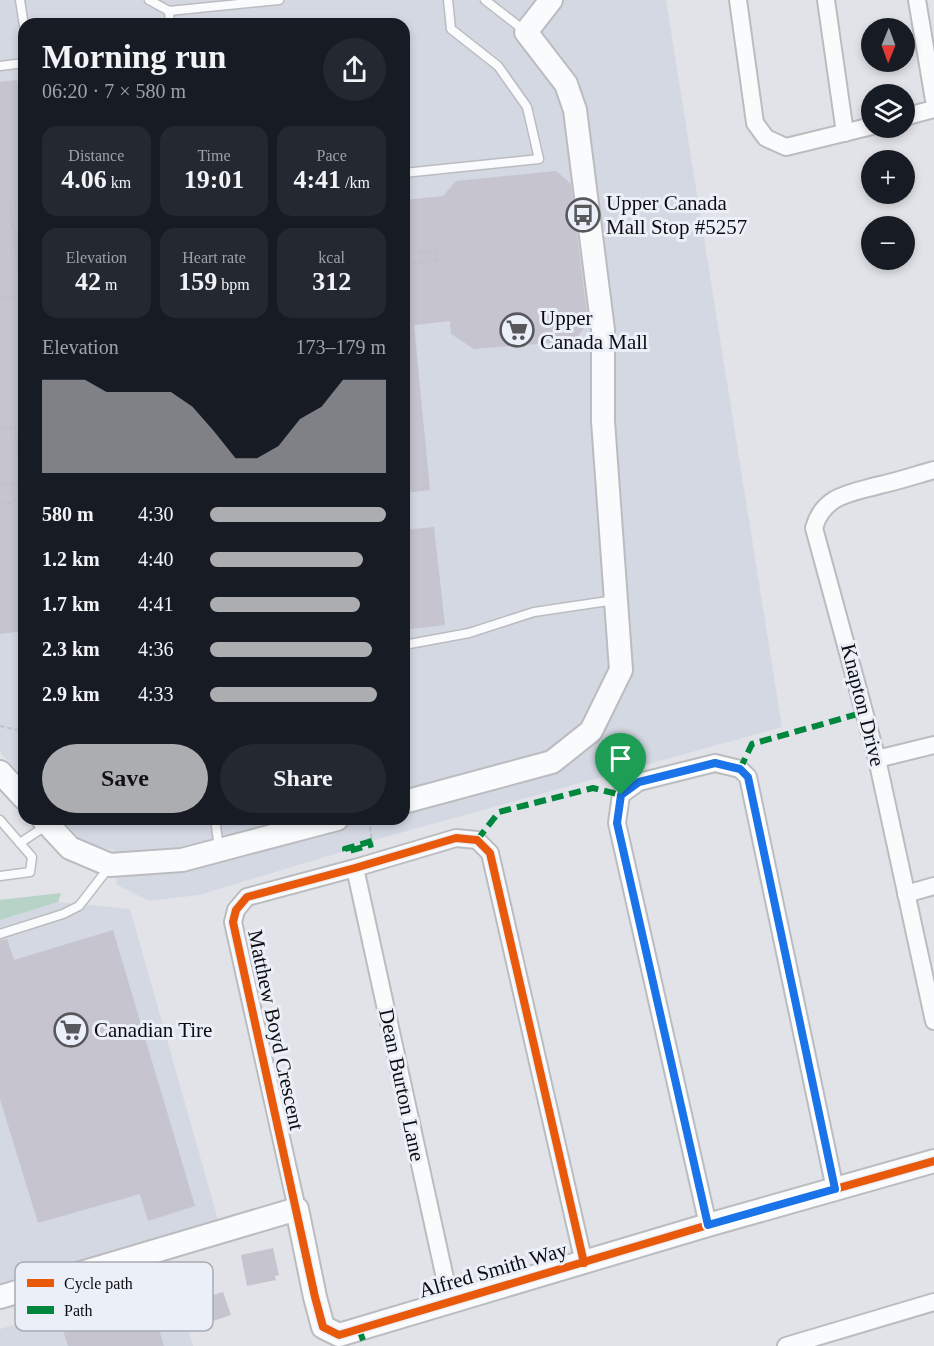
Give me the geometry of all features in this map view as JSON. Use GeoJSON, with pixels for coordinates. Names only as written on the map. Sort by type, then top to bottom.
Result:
{"type":"FeatureCollection","features":[{"type":"Feature","properties":{"kind":"street"},"geometry":{"type":"LineString","coordinates":[[410,800],[552,762],[591,731],[621,670],[603,421],[603,330],[575,110],[566,84],[526,32],[551,0]]}},
{"type":"Feature","properties":{"kind":"street"},"geometry":{"type":"LineString","coordinates":[[738,0],[755,123],[762,134],[771,142],[786,147],[861,129]]}},
{"type":"Feature","properties":{"kind":"street"},"geometry":{"type":"LineString","coordinates":[[826,0],[845,133]]}},
{"type":"Feature","properties":{"kind":"street"},"geometry":{"type":"LineString","coordinates":[[917,0],[934,100]]}},
{"type":"Feature","properties":{"kind":"street"},"geometry":{"type":"LineString","coordinates":[[915,114],[934,109]]}},
{"type":"Feature","properties":{"kind":"street","name":"Knapton Drive"},"geometry":{"type":"LineString","coordinates":[[934,470],[851,492],[837,498],[817,515],[814,528],[877,759],[934,1021]]}},
{"type":"Feature","properties":{"kind":"street"},"geometry":{"type":"LineString","coordinates":[[877,759],[934,745]]}},
{"type":"Feature","properties":{"kind":"street"},"geometry":{"type":"LineString","coordinates":[[708,1225],[617,823],[621,795],[639,782],[715,763],[740,769],[748,777],[835,1189]]}},
{"type":"Feature","properties":{"kind":"street"},"geometry":{"type":"LineString","coordinates":[[0,772],[18,792]]}},
{"type":"Feature","properties":{"kind":"street"},"geometry":{"type":"LineString","coordinates":[[50,825],[70,848],[110,865],[182,860],[315,825]]}},
{"type":"Feature","properties":{"kind":"street","name":"Matthew Boyd Crescent"},"geometry":{"type":"LineString","coordinates":[[339,1335],[323,1327],[315,1297],[233,922],[236,910],[247,897],[456,838],[477,840],[490,853],[584,1263]]}},
{"type":"Feature","properties":{"kind":"street","name":"Dean Burton Lane"},"geometry":{"type":"LineString","coordinates":[[355,868],[450,1301]]}},
{"type":"Feature","properties":{"kind":"street"},"geometry":{"type":"LineString","coordinates":[[906,894],[934,886]]}},
{"type":"Feature","properties":{"kind":"street","name":"Alfred Smith Way"},"geometry":{"type":"LineString","coordinates":[[339,1335],[708,1225],[934,1161]]}},
{"type":"Feature","properties":{"kind":"street"},"geometry":{"type":"LineString","coordinates":[[118,1262],[297,1209]]}},
{"type":"Feature","properties":{"kind":"street"},"geometry":{"type":"LineString","coordinates":[[0,1297],[15,1293]]}},
{"type":"Feature","properties":{"kind":"street"},"geometry":{"type":"LineString","coordinates":[[786,1346],[934,1302]]}},
{"type":"Feature","properties":{"kind":"lane"},"geometry":{"type":"LineString","coordinates":[[20,0],[23,18]]}},
{"type":"Feature","properties":{"kind":"lane"},"geometry":{"type":"LineString","coordinates":[[149,0],[169,11],[279,0]]}},
{"type":"Feature","properties":{"kind":"lane"},"geometry":{"type":"LineString","coordinates":[[410,172],[539,159],[527,107],[498,66],[451,29],[448,0]]}},
{"type":"Feature","properties":{"kind":"lane"},"geometry":{"type":"LineString","coordinates":[[485,0],[526,32]]}},
{"type":"Feature","properties":{"kind":"lane"},"geometry":{"type":"LineString","coordinates":[[169,11],[170,18]]}},
{"type":"Feature","properties":{"kind":"lane"},"geometry":{"type":"LineString","coordinates":[[0,66],[18,64]]}},
{"type":"Feature","properties":{"kind":"lane"},"geometry":{"type":"LineString","coordinates":[[410,644],[469,633],[534,612],[616,600]]}},
{"type":"Feature","properties":{"kind":"lane"},"geometry":{"type":"LineString","coordinates":[[0,820],[32,857],[30,872],[0,876]]}},
{"type":"Feature","properties":{"kind":"lane"},"geometry":{"type":"LineString","coordinates":[[20,843],[41,825]]}},
{"type":"Feature","properties":{"kind":"lane"},"geometry":{"type":"LineString","coordinates":[[216,825],[219,850]]}},
{"type":"Feature","properties":{"kind":"lane"},"geometry":{"type":"LineString","coordinates":[[0,934],[63,914],[79,906],[110,865]]}},
{"type":"Feature","properties":{"kind":"path"},"geometry":{"type":"LineString","coordinates":[[10,202],[18,266]]}},
{"type":"Feature","properties":{"kind":"path"},"geometry":{"type":"LineString","coordinates":[[13,225],[18,237]]}},
{"type":"Feature","properties":{"kind":"path"},"geometry":{"type":"LineString","coordinates":[[16,255],[18,241]]}},
{"type":"Feature","properties":{"kind":"path"},"geometry":{"type":"LineString","coordinates":[[410,253],[443,250]]}},
{"type":"Feature","properties":{"kind":"path"},"geometry":{"type":"LineString","coordinates":[[410,263],[443,260]]}},
{"type":"Feature","properties":{"kind":"path"},"geometry":{"type":"LineString","coordinates":[[0,298],[18,296]]}},
{"type":"Feature","properties":{"kind":"path"},"geometry":{"type":"LineString","coordinates":[[18,423],[15,427],[18,454]]}},
{"type":"Feature","properties":{"kind":"path"},"geometry":{"type":"LineString","coordinates":[[0,429],[15,427]]}},
{"type":"Feature","properties":{"kind":"path"},"geometry":{"type":"LineString","coordinates":[[0,484],[18,482]]}},
{"type":"Feature","properties":{"kind":"path"},"geometry":{"type":"LineString","coordinates":[[0,504],[14,503],[12,483]]}},
{"type":"Feature","properties":{"kind":"path"},"geometry":{"type":"LineString","coordinates":[[0,726],[17,730]]}},
{"type":"Feature","properties":{"kind":"path"},"geometry":{"type":"LineString","coordinates":[[370,825],[374,850]]}},
{"type":"Feature","properties":{"kind":"shaded area"},"geometry":{"type":"Polygon","coordinates":[[[0,0],[666,0],[782,727],[378,839],[199,895],[149,901],[117,885],[114,850],[96,847],[80,839],[67,825],[410,825],[410,18],[18,18],[18,772],[0,752],[0,0]]]}},
{"type":"Feature","properties":{"kind":"shaded area","name":"Canadian Tire"},"geometry":{"type":"Polygon","coordinates":[[[58,902],[130,909],[218,1220],[75,1262],[15,1262],[15,1280],[0,1284],[0,920],[58,902]]]}},
{"type":"Feature","properties":{"kind":"shaded area"},"geometry":{"type":"Polygon","coordinates":[[[15,1325],[15,1331],[189,1331],[193,1346],[0,1346],[0,1329],[15,1325]]]}},
{"type":"Feature","properties":{"kind":"green space"},"geometry":{"type":"Polygon","coordinates":[[[61,893],[58,902],[0,920],[0,900],[61,893]]]}},
{"type":"Feature","properties":{"kind":"building"},"geometry":{"type":"Polygon","coordinates":[[[17,80],[18,88],[18,632],[0,634],[0,82],[17,80]]]}},
{"type":"Feature","properties":{"kind":"building","name":"Upper Canada Mall"},"geometry":{"type":"Polygon","coordinates":[[[556,171],[571,184],[588,323],[574,341],[474,349],[451,334],[450,321],[414,325],[430,490],[410,492],[410,199],[443,196],[456,181],[556,171]]]}},
{"type":"Feature","properties":{"kind":"building"},"geometry":{"type":"Polygon","coordinates":[[[434,527],[445,625],[410,629],[410,529],[434,527]]]}},
{"type":"Feature","properties":{"kind":"building","name":"Canadian Tire"},"geometry":{"type":"Polygon","coordinates":[[[113,930],[195,1206],[148,1221],[140,1194],[38,1223],[0,1099],[0,940],[7,939],[14,960],[113,930]]]}},
{"type":"Feature","properties":{"kind":"building"},"geometry":{"type":"Polygon","coordinates":[[[273,1248],[279,1275],[275,1276],[276,1280],[247,1286],[241,1255],[273,1248]]]}},
{"type":"Feature","properties":{"kind":"building"},"geometry":{"type":"Polygon","coordinates":[[[223,1292],[231,1315],[213,1321],[213,1295],[223,1292]]]}},
{"type":"Feature","properties":{"kind":"building"},"geometry":{"type":"Polygon","coordinates":[[[63,1331],[159,1331],[164,1346],[68,1346],[63,1331]]]}},
{"type":"Feature","properties":{"kind":"marked path"},"geometry":{"type":"LineString","coordinates":[[740,769],[752,744],[865,712]]}},
{"type":"Feature","properties":{"kind":"marked path"},"geometry":{"type":"LineString","coordinates":[[477,840],[499,812],[593,788],[621,795]]}},
{"type":"Feature","properties":{"kind":"marked path"},"geometry":{"type":"LineString","coordinates":[[372,841],[345,849],[346,852],[373,844]]}},
{"type":"Feature","properties":{"kind":"marked path"},"geometry":{"type":"LineString","coordinates":[[359,1329],[365,1346]]}},
{"type":"Feature","properties":{"kind":"cycle path"},"geometry":{"type":"LineString","coordinates":[[584,1263],[490,853],[477,840],[456,838],[247,897],[236,910],[233,922],[315,1297],[323,1327],[339,1335],[708,1225],[934,1161]]}},
{"type":"Feature","properties":{"kind":"place","name":"Upper Canada Mall Stop #5257"},"geometry":{"type":"Point","coordinates":[583,215]}},
{"type":"Feature","properties":{"kind":"place","name":"Upper Canada Mall"},"geometry":{"type":"Point","coordinates":[517,330]}},
{"type":"Feature","properties":{"kind":"place","name":"Canadian Tire"},"geometry":{"type":"Point","coordinates":[71,1030]}},
{"type":"Feature","properties":{"kind":"route"},"geometry":{"type":"LineString","coordinates":[[715,763],[740,769],[748,777],[835,1189],[708,1225],[617,823],[621,795],[639,782],[715,763]]}}]}
